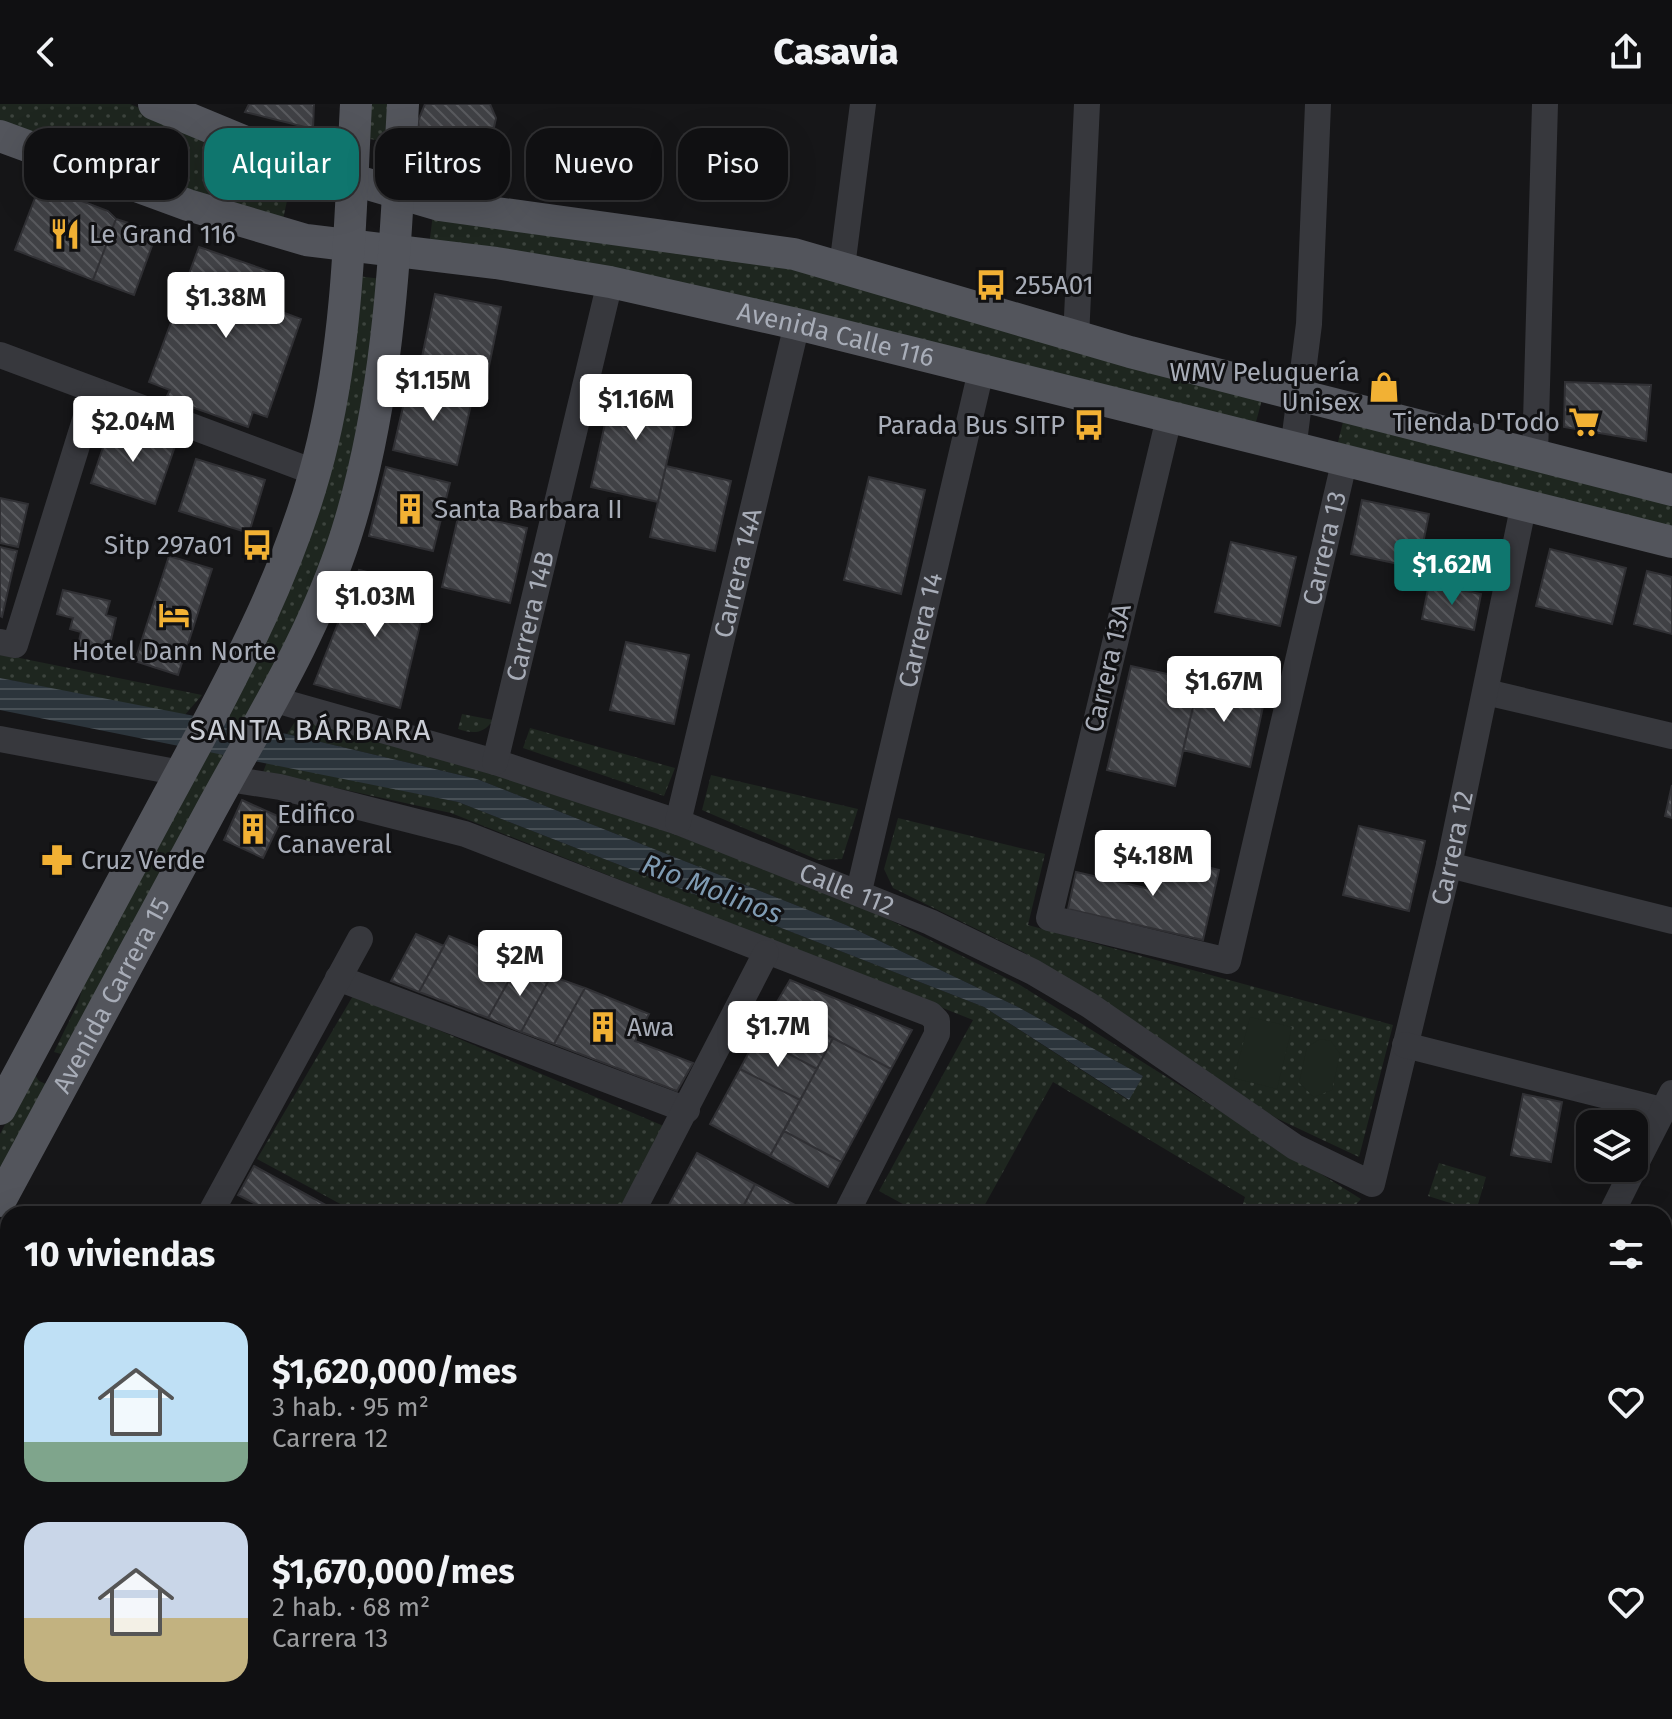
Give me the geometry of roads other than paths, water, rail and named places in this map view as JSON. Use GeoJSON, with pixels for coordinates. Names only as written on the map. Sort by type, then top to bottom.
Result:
{"type":"FeatureCollection","features":[{"type":"Feature","properties":{"kind":"main road"},"geometry":{"type":"LineString","coordinates":[[154,104],[212,128]]}},
{"type":"Feature","properties":{"kind":"main road","name":"Avenida Carrera 15"},"geometry":{"type":"LineString","coordinates":[[354,128],[356,104]]}},
{"type":"Feature","properties":{"kind":"main road","name":"Avenida Carrera 15"},"geometry":{"type":"LineString","coordinates":[[402,128],[403,104]]}},
{"type":"Feature","properties":{"kind":"main road","name":"Avenida Calle 116"},"geometry":{"type":"LineString","coordinates":[[0,136],[188,205],[306,240],[496,263],[610,282],[797,324],[1523,508],[1672,542]]}},
{"type":"Feature","properties":{"kind":"main road","name":"Avenida Carrera 15"},"geometry":{"type":"LineString","coordinates":[[0,1109],[221,700],[285,562],[314,472],[337,367],[350,200]]}},
{"type":"Feature","properties":{"kind":"main road","name":"Avenida Carrera 15"},"geometry":{"type":"LineString","coordinates":[[0,1201],[269,704],[322,599],[347,532],[378,404],[398,200]]}},
{"type":"Feature","properties":{"kind":"main road"},"geometry":{"type":"LineString","coordinates":[[420,200],[450,208],[742,244],[842,267],[1076,338],[1672,490]]}},
{"type":"Feature","properties":{"kind":"main road"},"geometry":{"type":"LineString","coordinates":[[74,971],[69,998],[39,1059],[47,1073],[61,1070],[89,1019],[114,991]]}},
{"type":"Feature","properties":{"kind":"street"},"geometry":{"type":"LineString","coordinates":[[842,267],[863,104]]}},
{"type":"Feature","properties":{"kind":"street"},"geometry":{"type":"LineString","coordinates":[[1076,338],[1087,104]]}},
{"type":"Feature","properties":{"kind":"street"},"geometry":{"type":"LineString","coordinates":[[1293,450],[1309,324],[1318,104]]}},
{"type":"Feature","properties":{"kind":"street"},"geometry":{"type":"LineString","coordinates":[[1535,456],[1545,104]]}},
{"type":"Feature","properties":{"kind":"street","name":"Carrera 14B"},"geometry":{"type":"LineString","coordinates":[[495,762],[610,282]]}},
{"type":"Feature","properties":{"kind":"street","name":"Carrera 14A"},"geometry":{"type":"LineString","coordinates":[[678,822],[797,324]]}},
{"type":"Feature","properties":{"kind":"street"},"geometry":{"type":"LineString","coordinates":[[0,355],[314,472]]}},
{"type":"Feature","properties":{"kind":"street","name":"Carrera 14"},"geometry":{"type":"LineString","coordinates":[[859,891],[981,371]]}},
{"type":"Feature","properties":{"kind":"street"},"geometry":{"type":"LineString","coordinates":[[7,644],[94,391]]}},
{"type":"Feature","properties":{"kind":"street","name":"Carrera 13A"},"geometry":{"type":"LineString","coordinates":[[1169,418],[1049,918],[1228,961]]}},
{"type":"Feature","properties":{"kind":"street","name":"Carrera 13"},"geometry":{"type":"LineString","coordinates":[[1228,961],[1344,463]]}},
{"type":"Feature","properties":{"kind":"street","name":"Carrera 12"},"geometry":{"type":"LineString","coordinates":[[1372,1184],[1449,865],[1523,508]]}},
{"type":"Feature","properties":{"kind":"street"},"geometry":{"type":"LineString","coordinates":[[1486,692],[1672,736]]}},
{"type":"Feature","properties":{"kind":"street","name":"Calle 112"},"geometry":{"type":"LineString","coordinates":[[269,704],[495,762],[678,822],[859,891],[1033,972],[1089,1005],[1295,1147],[1372,1184]]}},
{"type":"Feature","properties":{"kind":"street"},"geometry":{"type":"LineString","coordinates":[[0,739],[186,763]]}},
{"type":"Feature","properties":{"kind":"street"},"geometry":{"type":"LineString","coordinates":[[233,770],[280,787],[465,834],[930,1014],[937,1021],[937,1034],[854,1206]]}},
{"type":"Feature","properties":{"kind":"street"},"geometry":{"type":"LineString","coordinates":[[1449,865],[1672,921]]}},
{"type":"Feature","properties":{"kind":"street"},"geometry":{"type":"LineString","coordinates":[[214,1206],[360,939]]}},
{"type":"Feature","properties":{"kind":"street"},"geometry":{"type":"LineString","coordinates":[[635,1206],[766,953]]}},
{"type":"Feature","properties":{"kind":"street"},"geometry":{"type":"LineString","coordinates":[[338,978],[687,1110]]}},
{"type":"Feature","properties":{"kind":"street"},"geometry":{"type":"LineString","coordinates":[[1405,1045],[1667,1102],[1648,1140]]}},
{"type":"Feature","properties":{"kind":"street"},"geometry":{"type":"LineString","coordinates":[[1615,1206],[1627,1182]]}},
{"type":"Feature","properties":{"kind":"street"},"geometry":{"type":"LineString","coordinates":[[1672,1620],[1672,1655]]}},
{"type":"Feature","properties":{"kind":"water","name":"Río Molinos"},"geometry":{"type":"Polygon","coordinates":[[[0,678],[287,734],[477,779],[846,925],[1018,1007],[1143,1076],[1129,1100],[984,1007],[458,802],[0,710],[0,678]]]}},
{"type":"Feature","properties":{"kind":"place","name":"Le Grand 116"},"geometry":{"type":"Point","coordinates":[65,234]}},
{"type":"Feature","properties":{"kind":"place","name":"255A01"},"geometry":{"type":"Point","coordinates":[991,285]}},
{"type":"Feature","properties":{"kind":"place","name":"WMV Peluquería Unisex"},"geometry":{"type":"Point","coordinates":[1384,387]}},
{"type":"Feature","properties":{"kind":"place","name":"Tienda D'Todo"},"geometry":{"type":"Point","coordinates":[1584,422]}},
{"type":"Feature","properties":{"kind":"place","name":"Parada Bus SITP"},"geometry":{"type":"Point","coordinates":[1089,425]}},
{"type":"Feature","properties":{"kind":"place","name":"Santa Barbara II"},"geometry":{"type":"Point","coordinates":[410,509]}},
{"type":"Feature","properties":{"kind":"place","name":"Sitp 297a01"},"geometry":{"type":"Point","coordinates":[257,545]}},
{"type":"Feature","properties":{"kind":"place","name":"Hotel Dann Norte"},"geometry":{"type":"Point","coordinates":[174,615]}},
{"type":"Feature","properties":{"kind":"place","name":"Edifico Canaveral"},"geometry":{"type":"Point","coordinates":[253,829]}},
{"type":"Feature","properties":{"kind":"place","name":"Cruz Verde"},"geometry":{"type":"Point","coordinates":[57,860]}},
{"type":"Feature","properties":{"kind":"place","name":"Awa"},"geometry":{"type":"Point","coordinates":[603,1027]}},
{"type":"Feature","properties":{"kind":"district","name":"SANTA BÁRBARA"},"geometry":{"type":"Point","coordinates":[311,730]}}]}
